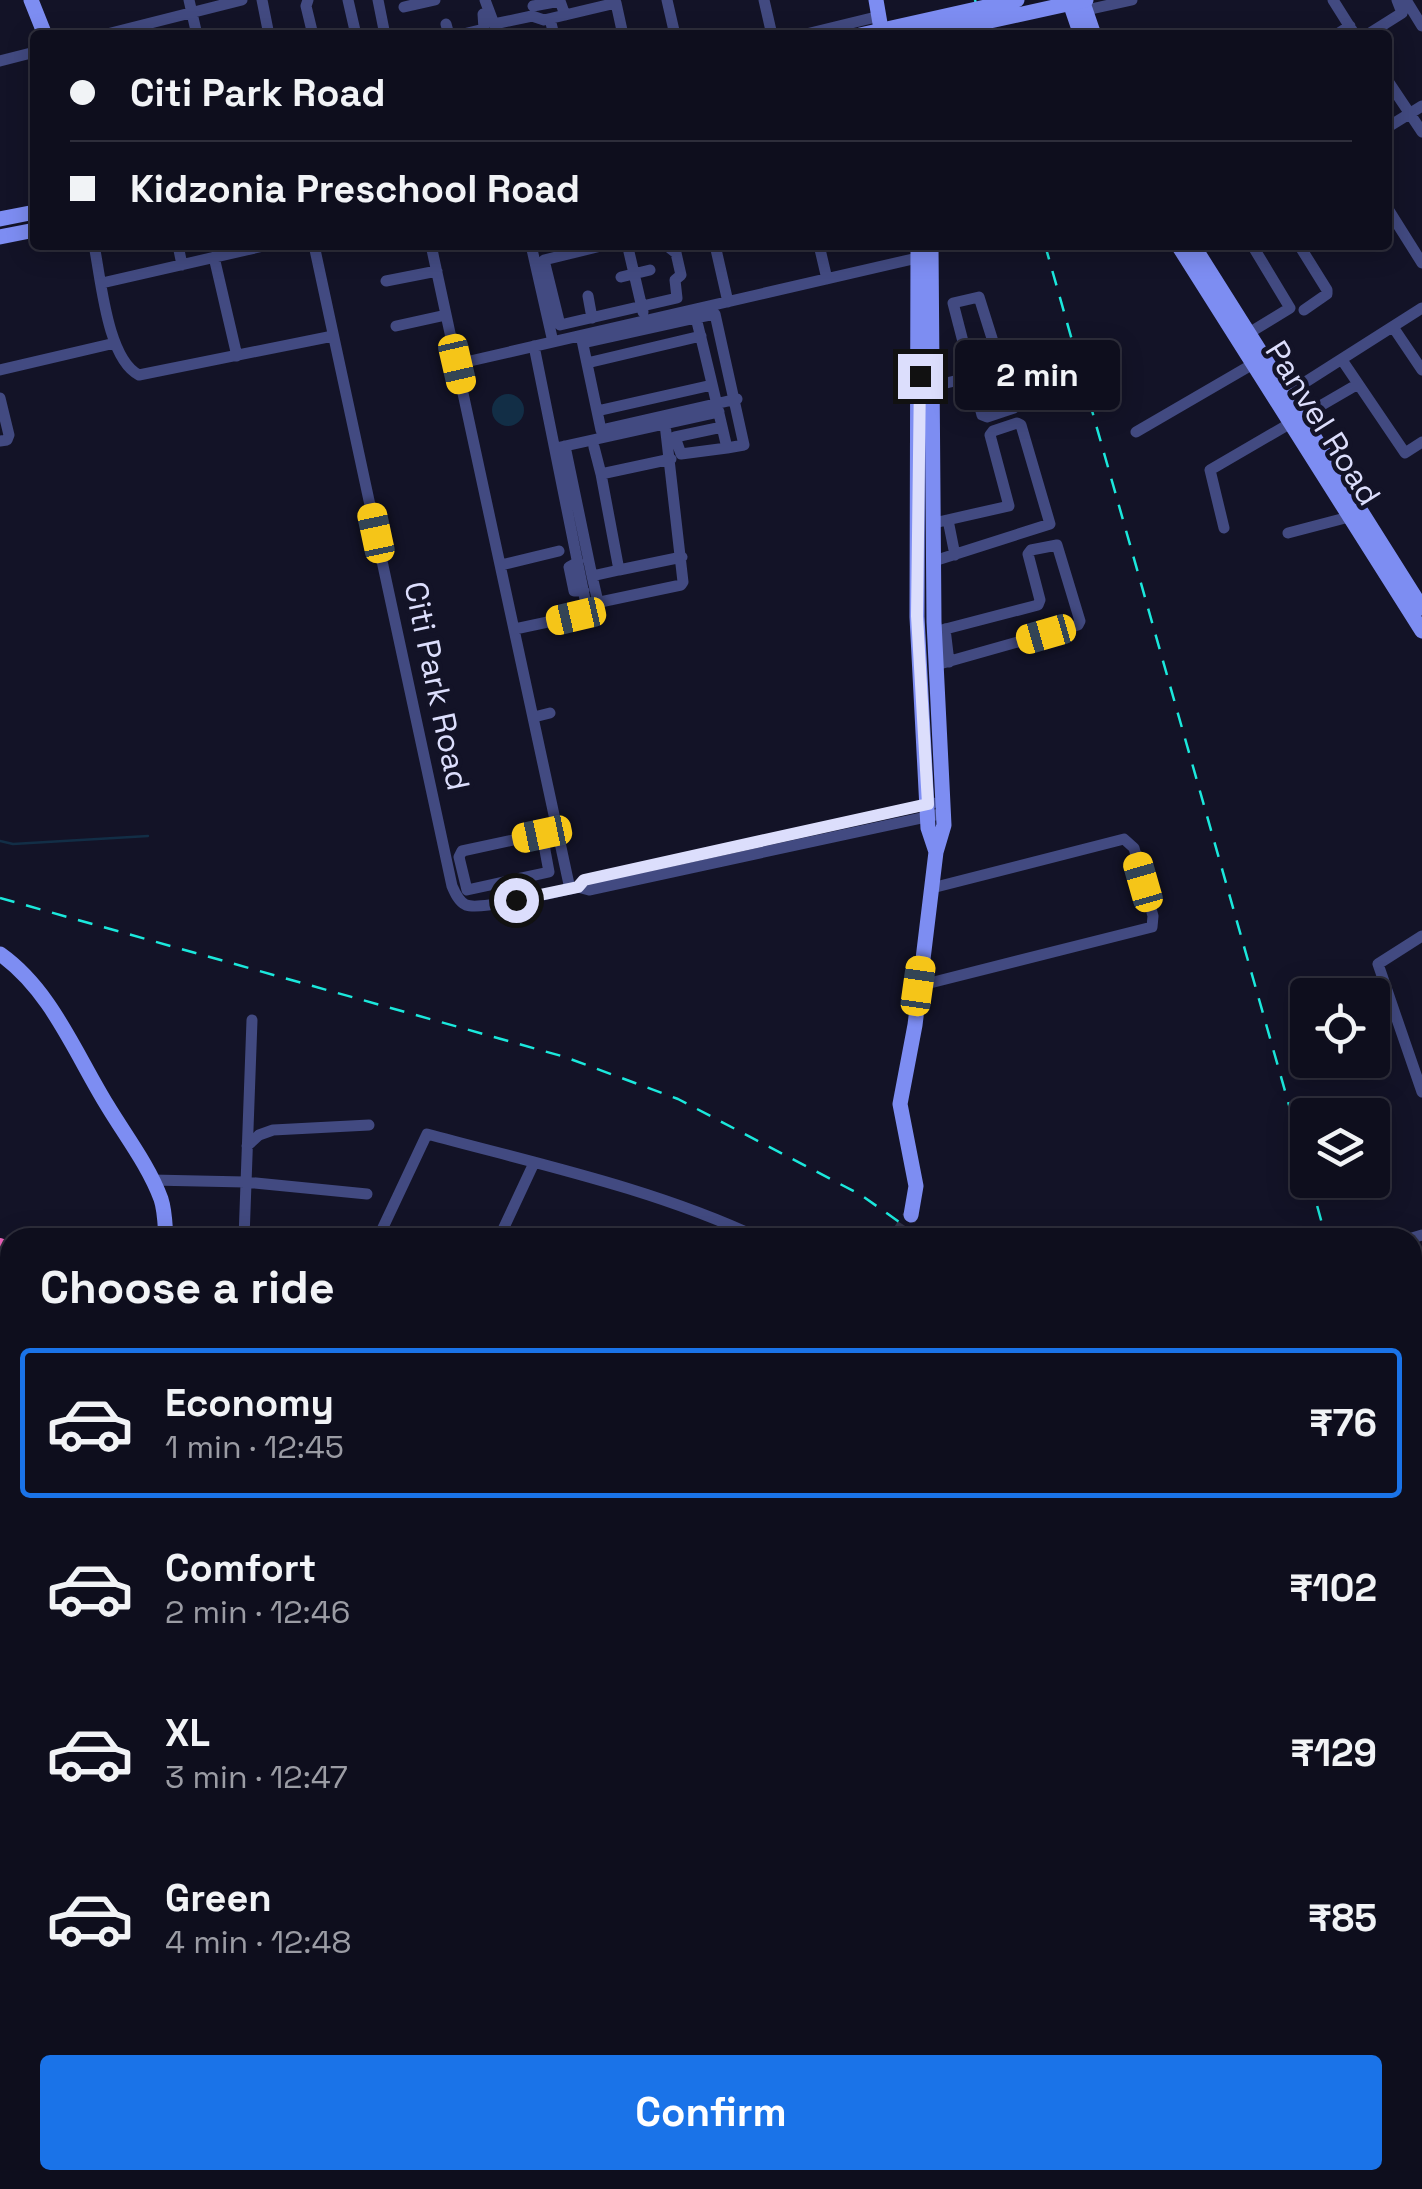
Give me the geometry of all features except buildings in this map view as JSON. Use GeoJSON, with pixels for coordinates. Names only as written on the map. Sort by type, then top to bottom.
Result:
{"type":"FeatureCollection","features":[{"type":"Feature","properties":{"kind":"street"},"geometry":{"type":"LineString","coordinates":[[30,0],[43,30]]}},
{"type":"Feature","properties":{"kind":"street"},"geometry":{"type":"LineString","coordinates":[[119,30],[190,6],[242,0]]}},
{"type":"Feature","properties":{"kind":"street"},"geometry":{"type":"LineString","coordinates":[[262,0],[268,30]]}},
{"type":"Feature","properties":{"kind":"street"},"geometry":{"type":"LineString","coordinates":[[308,0],[312,30]]}},
{"type":"Feature","properties":{"kind":"street"},"geometry":{"type":"LineString","coordinates":[[348,0],[355,30]]}},
{"type":"Feature","properties":{"kind":"street"},"geometry":{"type":"LineString","coordinates":[[378,0],[385,30]]}},
{"type":"Feature","properties":{"kind":"street"},"geometry":{"type":"LineString","coordinates":[[404,7],[435,0]]}},
{"type":"Feature","properties":{"kind":"street"},"geometry":{"type":"LineString","coordinates":[[482,0],[491,22],[502,29],[533,8],[560,1],[572,9]]}},
{"type":"Feature","properties":{"kind":"street"},"geometry":{"type":"LineString","coordinates":[[477,30],[484,28],[482,0]]}},
{"type":"Feature","properties":{"kind":"street"},"geometry":{"type":"LineString","coordinates":[[550,19],[572,9],[629,0]]}},
{"type":"Feature","properties":{"kind":"street"},"geometry":{"type":"LineString","coordinates":[[667,0],[675,30]]}},
{"type":"Feature","properties":{"kind":"street"},"geometry":{"type":"LineString","coordinates":[[764,0],[771,30]]}},
{"type":"Feature","properties":{"kind":"street"},"geometry":{"type":"LineString","coordinates":[[882,30],[1017,0]]}},
{"type":"Feature","properties":{"kind":"street"},"geometry":{"type":"LineString","coordinates":[[952,30],[1079,5],[1132,0]]}},
{"type":"Feature","properties":{"kind":"street"},"geometry":{"type":"LineString","coordinates":[[1333,0],[1351,30]]}},
{"type":"Feature","properties":{"kind":"street"},"geometry":{"type":"LineString","coordinates":[[1375,30],[1402,13],[1397,0]]}},
{"type":"Feature","properties":{"kind":"street"},"geometry":{"type":"LineString","coordinates":[[1406,0],[1422,26]]}},
{"type":"Feature","properties":{"kind":"street"},"geometry":{"type":"LineString","coordinates":[[616,3],[622,30]]}},
{"type":"Feature","properties":{"kind":"street"},"geometry":{"type":"LineString","coordinates":[[1079,5],[1081,30]]}},
{"type":"Feature","properties":{"kind":"street"},"geometry":{"type":"LineString","coordinates":[[1079,5],[1092,30]]}},
{"type":"Feature","properties":{"kind":"street"},"geometry":{"type":"LineString","coordinates":[[533,8],[550,19],[553,30]]}},
{"type":"Feature","properties":{"kind":"street"},"geometry":{"type":"LineString","coordinates":[[816,30],[878,8]]}},
{"type":"Feature","properties":{"kind":"street"},"geometry":{"type":"LineString","coordinates":[[0,61],[30,53]]}},
{"type":"Feature","properties":{"kind":"street"},"geometry":{"type":"LineString","coordinates":[[1392,85],[1416,110],[1422,132]]}},
{"type":"Feature","properties":{"kind":"street"},"geometry":{"type":"LineString","coordinates":[[1392,125],[1416,110]]}},
{"type":"Feature","properties":{"kind":"street"},"geometry":{"type":"LineString","coordinates":[[0,219],[30,213]]}},
{"type":"Feature","properties":{"kind":"street"},"geometry":{"type":"LineString","coordinates":[[1392,215],[1422,263]]}},
{"type":"Feature","properties":{"kind":"street"},"geometry":{"type":"LineString","coordinates":[[0,238],[30,231]]}},
{"type":"Feature","properties":{"kind":"street"},"geometry":{"type":"LineString","coordinates":[[95,250],[114,343],[124,365],[139,375],[334,336]]}},
{"type":"Feature","properties":{"kind":"street"},"geometry":{"type":"LineString","coordinates":[[179,250],[182,264]]}},
{"type":"Feature","properties":{"kind":"street"},"geometry":{"type":"LineString","coordinates":[[102,283],[246,250]]}},
{"type":"Feature","properties":{"kind":"street","name":"Citi Park Road"},"geometry":{"type":"LineString","coordinates":[[315,250],[452,855],[452,886],[459,900],[468,906],[574,888]]}},
{"type":"Feature","properties":{"kind":"street"},"geometry":{"type":"LineString","coordinates":[[432,250],[574,888],[590,890],[732,853],[936,808]]}},
{"type":"Feature","properties":{"kind":"street"},"geometry":{"type":"LineString","coordinates":[[533,250],[543,273],[553,342]]}},
{"type":"Feature","properties":{"kind":"street"},"geometry":{"type":"LineString","coordinates":[[543,273],[546,257],[580,250]]}},
{"type":"Feature","properties":{"kind":"street"},"geometry":{"type":"LineString","coordinates":[[547,294],[560,325],[678,296],[674,280],[681,275],[672,250]]}},
{"type":"Feature","properties":{"kind":"street"},"geometry":{"type":"LineString","coordinates":[[715,250],[728,302]]}},
{"type":"Feature","properties":{"kind":"street"},"geometry":{"type":"LineString","coordinates":[[820,250],[827,279]]}},
{"type":"Feature","properties":{"kind":"street","name":"Panvel Road"},"geometry":{"type":"LineString","coordinates":[[1186,250],[1253,364],[1282,398]]}},
{"type":"Feature","properties":{"kind":"street","name":"Panvel Road"},"geometry":{"type":"LineString","coordinates":[[1187,250],[1249,334],[1295,419],[1422,608]]}},
{"type":"Feature","properties":{"kind":"street"},"geometry":{"type":"LineString","coordinates":[[1249,334],[1290,308],[1255,250]]}},
{"type":"Feature","properties":{"kind":"street"},"geometry":{"type":"LineString","coordinates":[[1301,250],[1327,290],[1327,294],[1304,310]]}},
{"type":"Feature","properties":{"kind":"street"},"geometry":{"type":"LineString","coordinates":[[457,364],[695,314],[925,251]]}},
{"type":"Feature","properties":{"kind":"street"},"geometry":{"type":"LineString","coordinates":[[925,251],[933,308],[934,386],[917,616],[936,808]]}},
{"type":"Feature","properties":{"kind":"street"},"geometry":{"type":"LineString","coordinates":[[925,251],[926,493],[955,555]]}},
{"type":"Feature","properties":{"kind":"street"},"geometry":{"type":"LineString","coordinates":[[629,252],[628,275],[645,321]]}},
{"type":"Feature","properties":{"kind":"street"},"geometry":{"type":"LineString","coordinates":[[214,257],[236,356]]}},
{"type":"Feature","properties":{"kind":"street"},"geometry":{"type":"LineString","coordinates":[[386,281],[437,270]]}},
{"type":"Feature","properties":{"kind":"street"},"geometry":{"type":"LineString","coordinates":[[628,275],[650,270]]}},
{"type":"Feature","properties":{"kind":"street"},"geometry":{"type":"LineString","coordinates":[[588,296],[592,318]]}},
{"type":"Feature","properties":{"kind":"street"},"geometry":{"type":"LineString","coordinates":[[933,308],[953,303],[982,299],[1014,408],[987,417],[982,415],[953,303]]}},
{"type":"Feature","properties":{"kind":"street"},"geometry":{"type":"LineString","coordinates":[[1282,398],[1422,308]]}},
{"type":"Feature","properties":{"kind":"street"},"geometry":{"type":"LineString","coordinates":[[695,314],[727,448]]}},
{"type":"Feature","properties":{"kind":"street"},"geometry":{"type":"LineString","coordinates":[[582,340],[645,321],[695,314],[718,316],[746,442],[681,454],[675,437],[722,427]]}},
{"type":"Feature","properties":{"kind":"street"},"geometry":{"type":"LineString","coordinates":[[396,326],[446,315]]}},
{"type":"Feature","properties":{"kind":"street"},"geometry":{"type":"LineString","coordinates":[[1393,326],[1422,370]]}},
{"type":"Feature","properties":{"kind":"street"},"geometry":{"type":"LineString","coordinates":[[587,364],[701,336]]}},
{"type":"Feature","properties":{"kind":"street"},"geometry":{"type":"LineString","coordinates":[[582,340],[598,411],[601,474],[620,570]]}},
{"type":"Feature","properties":{"kind":"street"},"geometry":{"type":"LineString","coordinates":[[0,370],[114,343]]}},
{"type":"Feature","properties":{"kind":"street"},"geometry":{"type":"LineString","coordinates":[[534,346],[592,576],[586,605]]}},
{"type":"Feature","properties":{"kind":"street"},"geometry":{"type":"LineString","coordinates":[[1342,360],[1405,453],[1422,442]]}},
{"type":"Feature","properties":{"kind":"street"},"geometry":{"type":"LineString","coordinates":[[1136,432],[1253,364]]}},
{"type":"Feature","properties":{"kind":"street"},"geometry":{"type":"LineString","coordinates":[[934,386],[971,377]]}},
{"type":"Feature","properties":{"kind":"street"},"geometry":{"type":"LineString","coordinates":[[1224,528],[1210,470],[1358,384]]}},
{"type":"Feature","properties":{"kind":"street"},"geometry":{"type":"LineString","coordinates":[[598,411],[712,385]]}},
{"type":"Feature","properties":{"kind":"street"},"geometry":{"type":"LineString","coordinates":[[0,398],[9,435],[7,440],[0,440]]}},
{"type":"Feature","properties":{"kind":"street"},"geometry":{"type":"LineString","coordinates":[[600,438],[666,424],[736,399]]}},
{"type":"Feature","properties":{"kind":"street"},"geometry":{"type":"LineString","coordinates":[[562,449],[718,408]]}},
{"type":"Feature","properties":{"kind":"street","name":"Panvel Road"},"geometry":{"type":"LineString","coordinates":[[1295,419],[1350,517],[1422,631]]}},
{"type":"Feature","properties":{"kind":"street"},"geometry":{"type":"LineString","coordinates":[[515,629],[586,605],[683,582],[666,424]]}},
{"type":"Feature","properties":{"kind":"street"},"geometry":{"type":"LineString","coordinates":[[934,561],[1050,524],[1021,425],[1005,427],[990,435],[1009,506],[941,522]]}},
{"type":"Feature","properties":{"kind":"street"},"geometry":{"type":"LineString","coordinates":[[600,438],[658,433],[668,439]]}},
{"type":"Feature","properties":{"kind":"street"},"geometry":{"type":"LineString","coordinates":[[562,449],[586,605]]}},
{"type":"Feature","properties":{"kind":"street"},"geometry":{"type":"LineString","coordinates":[[601,474],[671,459]]}},
{"type":"Feature","properties":{"kind":"street"},"geometry":{"type":"LineString","coordinates":[[1288,533],[1350,517]]}},
{"type":"Feature","properties":{"kind":"street"},"geometry":{"type":"LineString","coordinates":[[912,1215],[916,1186],[900,1104],[916,1018],[936,852],[942,664],[934,561],[941,522]]}},
{"type":"Feature","properties":{"kind":"street"},"geometry":{"type":"LineString","coordinates":[[939,630],[1038,604],[1028,554],[1058,545],[1080,621],[1078,626],[942,664]]}},
{"type":"Feature","properties":{"kind":"street"},"geometry":{"type":"LineString","coordinates":[[501,565],[559,551]]}},
{"type":"Feature","properties":{"kind":"street"},"geometry":{"type":"LineString","coordinates":[[592,576],[682,557]]}},
{"type":"Feature","properties":{"kind":"street"},"geometry":{"type":"LineString","coordinates":[[534,717],[550,713]]}},
{"type":"Feature","properties":{"kind":"street"},"geometry":{"type":"LineString","coordinates":[[542,834],[550,869],[546,873],[467,890],[452,855],[559,830]]}},
{"type":"Feature","properties":{"kind":"street"},"geometry":{"type":"LineString","coordinates":[[917,992],[1152,927],[1153,916],[1134,848],[1124,839],[932,888]]}},
{"type":"Feature","properties":{"kind":"street"},"geometry":{"type":"LineString","coordinates":[[1422,936],[1378,964],[1422,1092]]}},
{"type":"Feature","properties":{"kind":"street"},"geometry":{"type":"LineString","coordinates":[[0,954],[18,967],[53,1009],[79,1060],[152,1180],[162,1203],[165,1228]]}},
{"type":"Feature","properties":{"kind":"street"},"geometry":{"type":"LineString","coordinates":[[244,1228],[252,1020]]}},
{"type":"Feature","properties":{"kind":"street"},"geometry":{"type":"LineString","coordinates":[[246,1146],[259,1134],[273,1130],[369,1125]]}},
{"type":"Feature","properties":{"kind":"street"},"geometry":{"type":"LineString","coordinates":[[383,1228],[427,1134],[650,1196],[738,1228]]}},
{"type":"Feature","properties":{"kind":"street"},"geometry":{"type":"LineString","coordinates":[[504,1228],[534,1163]]}},
{"type":"Feature","properties":{"kind":"street"},"geometry":{"type":"LineString","coordinates":[[152,1180],[245,1182],[367,1194]]}},
{"type":"Feature","properties":{"kind":"water"},"geometry":{"type":"Polygon","coordinates":[[[508,394],[519,399],[524,410],[519,421],[508,426],[497,421],[492,410],[497,399],[508,394]]]}},
{"type":"Feature","properties":{"kind":"waterway"},"geometry":{"type":"LineString","coordinates":[[0,841],[13,844],[148,836]]}},
{"type":"Feature","properties":{"kind":"tunnel"},"geometry":{"type":"LineString","coordinates":[[903,1228],[911,1215]]}},
{"type":"Feature","properties":{"kind":"railway"},"geometry":{"type":"LineString","coordinates":[[975,0],[984,30]]}},
{"type":"Feature","properties":{"kind":"railway"},"geometry":{"type":"LineString","coordinates":[[1046,250],[1290,1109]]}},
{"type":"Feature","properties":{"kind":"railway"},"geometry":{"type":"LineString","coordinates":[[0,898],[565,1057],[678,1099],[861,1195],[908,1228]]}},
{"type":"Feature","properties":{"kind":"railway"},"geometry":{"type":"LineString","coordinates":[[1315,1198],[1323,1228]]}},
{"type":"Feature","properties":{"kind":"route"},"geometry":{"type":"LineString","coordinates":[[516,900],[578,887],[584,880],[928,804],[917,616],[920,376]]}}]}
